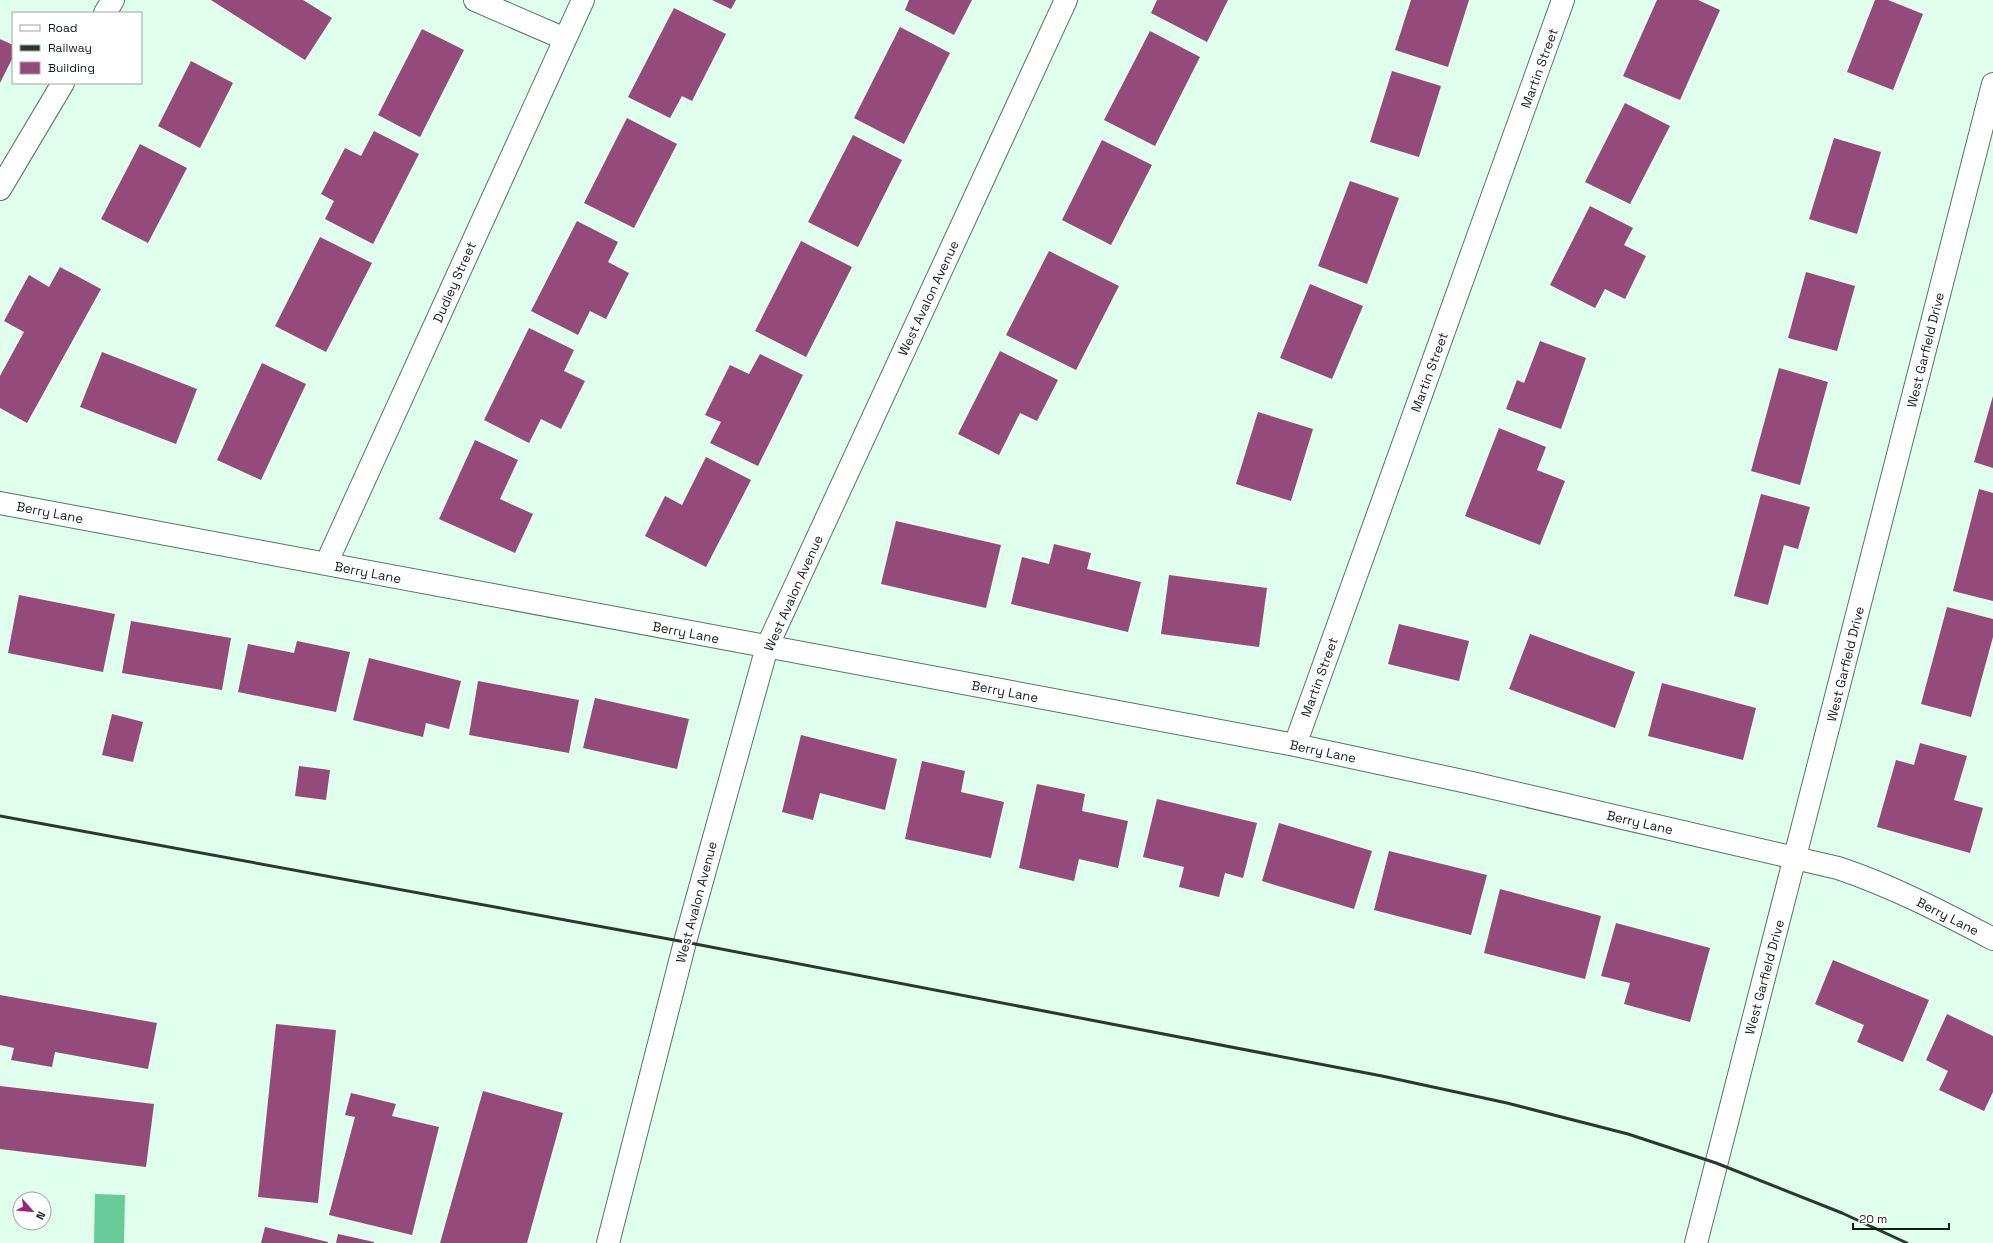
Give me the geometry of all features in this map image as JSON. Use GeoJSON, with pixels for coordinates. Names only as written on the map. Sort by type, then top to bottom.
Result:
{"type":"FeatureCollection","features":[{"type":"Feature","properties":{"kind":"street"},"geometry":{"type":"LineString","coordinates":[[106,12],[113,0]]}},
{"type":"Feature","properties":{"kind":"street"},"geometry":{"type":"LineString","coordinates":[[475,0],[565,39]]}},
{"type":"Feature","properties":{"kind":"street","name":"Dudley Street"},"geometry":{"type":"LineString","coordinates":[[326,564],[583,0]]}},
{"type":"Feature","properties":{"kind":"street","name":"West Avalon Avenue"},"geometry":{"type":"LineString","coordinates":[[608,1243],[685,942],[767,647],[1066,0]]}},
{"type":"Feature","properties":{"kind":"street","name":"Martin Street"},"geometry":{"type":"LineString","coordinates":[[1295,745],[1563,0]]}},
{"type":"Feature","properties":{"kind":"street"},"geometry":{"type":"LineString","coordinates":[[0,189],[62,84]]}},
{"type":"Feature","properties":{"kind":"street","name":"West Garfield Drive"},"geometry":{"type":"LineString","coordinates":[[1696,1243],[1796,858],[1993,84]]}},
{"type":"Feature","properties":{"kind":"street","name":"Berry Lane"},"geometry":{"type":"LineString","coordinates":[[0,503],[1295,745],[1472,782],[1838,868],[1872,880],[1929,905],[1993,939]]}},
{"type":"Feature","properties":{"kind":"shaded area"},"geometry":{"type":"Polygon","coordinates":[[[95,1194],[125,1195],[124,1243],[94,1243],[95,1194]]]}},
{"type":"Feature","properties":{"kind":"building"},"geometry":{"type":"Polygon","coordinates":[[[211,0],[303,0],[332,18],[305,60],[211,0]]]}},
{"type":"Feature","properties":{"kind":"building"},"geometry":{"type":"Polygon","coordinates":[[[712,0],[736,0],[731,9],[712,0]]]}},
{"type":"Feature","properties":{"kind":"building"},"geometry":{"type":"Polygon","coordinates":[[[909,0],[972,0],[954,35],[905,10],[909,0]]]}},
{"type":"Feature","properties":{"kind":"building"},"geometry":{"type":"Polygon","coordinates":[[[1157,0],[1228,0],[1207,42],[1151,13],[1157,0]]]}},
{"type":"Feature","properties":{"kind":"building"},"geometry":{"type":"Polygon","coordinates":[[[1411,0],[1469,0],[1448,67],[1395,50],[1411,0]]]}},
{"type":"Feature","properties":{"kind":"building"},"geometry":{"type":"Polygon","coordinates":[[[1657,0],[1698,0],[1720,10],[1680,100],[1623,76],[1657,0]]]}},
{"type":"Feature","properties":{"kind":"building"},"geometry":{"type":"Polygon","coordinates":[[[1875,0],[1888,0],[1923,14],[1893,90],[1847,72],[1875,0]]]}},
{"type":"Feature","properties":{"kind":"building"},"geometry":{"type":"Polygon","coordinates":[[[674,8],[726,34],[692,101],[682,96],[670,118],[628,97],[674,8]]]}},
{"type":"Feature","properties":{"kind":"building"},"geometry":{"type":"Polygon","coordinates":[[[900,27],[950,53],[904,144],[854,118],[900,27]]]}},
{"type":"Feature","properties":{"kind":"building"},"geometry":{"type":"Polygon","coordinates":[[[422,29],[464,50],[420,137],[378,115],[422,29]]]}},
{"type":"Feature","properties":{"kind":"building"},"geometry":{"type":"Polygon","coordinates":[[[1150,31],[1200,57],[1155,146],[1104,120],[1150,31]]]}},
{"type":"Feature","properties":{"kind":"building"},"geometry":{"type":"Polygon","coordinates":[[[0,39],[12,45],[12,59],[0,83],[0,39]]]}},
{"type":"Feature","properties":{"kind":"building"},"geometry":{"type":"Polygon","coordinates":[[[191,61],[233,83],[200,148],[158,126],[191,61]]]}},
{"type":"Feature","properties":{"kind":"building"},"geometry":{"type":"Polygon","coordinates":[[[1392,71],[1441,86],[1419,157],[1370,142],[1392,71]]]}},
{"type":"Feature","properties":{"kind":"building"},"geometry":{"type":"Polygon","coordinates":[[[1625,103],[1670,126],[1630,204],[1585,182],[1625,103]]]}},
{"type":"Feature","properties":{"kind":"building"},"geometry":{"type":"Polygon","coordinates":[[[627,118],[677,144],[634,228],[584,203],[627,118]]]}},
{"type":"Feature","properties":{"kind":"building"},"geometry":{"type":"Polygon","coordinates":[[[374,131],[419,154],[373,244],[325,219],[334,201],[321,194],[345,148],[361,156],[374,131]]]}},
{"type":"Feature","properties":{"kind":"building"},"geometry":{"type":"Polygon","coordinates":[[[853,135],[902,160],[858,247],[808,222],[853,135]]]}},
{"type":"Feature","properties":{"kind":"building"},"geometry":{"type":"Polygon","coordinates":[[[1834,138],[1881,152],[1857,234],[1809,219],[1834,138]]]}},
{"type":"Feature","properties":{"kind":"building"},"geometry":{"type":"Polygon","coordinates":[[[1102,140],[1152,165],[1111,245],[1062,220],[1102,140]]]}},
{"type":"Feature","properties":{"kind":"building"},"geometry":{"type":"Polygon","coordinates":[[[140,144],[187,168],[148,243],[101,219],[140,144]]]}},
{"type":"Feature","properties":{"kind":"building"},"geometry":{"type":"Polygon","coordinates":[[[1350,181],[1399,198],[1367,284],[1318,266],[1350,181]]]}},
{"type":"Feature","properties":{"kind":"building"},"geometry":{"type":"Polygon","coordinates":[[[1590,206],[1633,228],[1624,245],[1646,256],[1625,299],[1605,289],[1595,308],[1550,285],[1590,206]]]}},
{"type":"Feature","properties":{"kind":"building"},"geometry":{"type":"Polygon","coordinates":[[[577,221],[618,242],[608,262],[629,273],[606,319],[590,311],[578,335],[531,311],[577,221]]]}},
{"type":"Feature","properties":{"kind":"building"},"geometry":{"type":"Polygon","coordinates":[[[320,237],[372,263],[326,352],[275,326],[320,237]]]}},
{"type":"Feature","properties":{"kind":"building"},"geometry":{"type":"Polygon","coordinates":[[[801,241],[852,267],[806,357],[755,331],[801,241]]]}},
{"type":"Feature","properties":{"kind":"building"},"geometry":{"type":"Polygon","coordinates":[[[1049,251],[1119,286],[1076,370],[1006,335],[1049,251]]]}},
{"type":"Feature","properties":{"kind":"building"},"geometry":{"type":"Polygon","coordinates":[[[60,267],[101,289],[27,423],[0,408],[0,376],[24,332],[4,321],[29,275],[49,287],[60,267]]]}},
{"type":"Feature","properties":{"kind":"building"},"geometry":{"type":"Polygon","coordinates":[[[1806,272],[1855,286],[1837,351],[1788,338],[1806,272]]]}},
{"type":"Feature","properties":{"kind":"building"},"geometry":{"type":"Polygon","coordinates":[[[1310,284],[1363,306],[1332,379],[1280,358],[1310,284]]]}},
{"type":"Feature","properties":{"kind":"building"},"geometry":{"type":"Polygon","coordinates":[[[529,328],[574,350],[564,371],[585,381],[561,429],[541,419],[529,443],[484,420],[529,328]]]}},
{"type":"Feature","properties":{"kind":"building"},"geometry":{"type":"Polygon","coordinates":[[[1540,341],[1586,358],[1561,429],[1506,409],[1517,380],[1524,383],[1540,341]]]}},
{"type":"Feature","properties":{"kind":"building"},"geometry":{"type":"Polygon","coordinates":[[[1000,351],[1058,380],[1037,421],[1020,413],[999,455],[958,434],[1000,351]]]}},
{"type":"Feature","properties":{"kind":"building"},"geometry":{"type":"Polygon","coordinates":[[[102,352],[197,389],[176,444],[80,407],[102,352]]]}},
{"type":"Feature","properties":{"kind":"building"},"geometry":{"type":"Polygon","coordinates":[[[760,354],[803,375],[758,466],[710,443],[721,422],[705,415],[730,365],[749,374],[760,354]]]}},
{"type":"Feature","properties":{"kind":"building"},"geometry":{"type":"Polygon","coordinates":[[[262,363],[306,384],[261,480],[217,460],[262,363]]]}},
{"type":"Feature","properties":{"kind":"building"},"geometry":{"type":"Polygon","coordinates":[[[1779,368],[1828,382],[1800,485],[1751,471],[1779,368]]]}},
{"type":"Feature","properties":{"kind":"building"},"geometry":{"type":"Polygon","coordinates":[[[1993,396],[1993,468],[1974,462],[1993,396]]]}},
{"type":"Feature","properties":{"kind":"building"},"geometry":{"type":"Polygon","coordinates":[[[1258,412],[1313,429],[1291,501],[1236,484],[1258,412]]]}},
{"type":"Feature","properties":{"kind":"building"},"geometry":{"type":"Polygon","coordinates":[[[1499,428],[1546,447],[1537,470],[1565,481],[1540,545],[1465,516],[1499,428]]]}},
{"type":"Feature","properties":{"kind":"building"},"geometry":{"type":"Polygon","coordinates":[[[475,440],[518,460],[500,499],[533,514],[515,553],[439,519],[475,440]]]}},
{"type":"Feature","properties":{"kind":"building"},"geometry":{"type":"Polygon","coordinates":[[[706,457],[751,480],[706,567],[645,536],[665,496],[682,505],[706,457]]]}},
{"type":"Feature","properties":{"kind":"building"},"geometry":{"type":"Polygon","coordinates":[[[1979,489],[1993,493],[1993,601],[1953,591],[1979,489]]]}},
{"type":"Feature","properties":{"kind":"building"},"geometry":{"type":"Polygon","coordinates":[[[1761,494],[1810,507],[1798,549],[1784,545],[1768,605],[1734,596],[1761,494]]]}},
{"type":"Feature","properties":{"kind":"building"},"geometry":{"type":"Polygon","coordinates":[[[896,521],[1001,545],[986,608],[881,584],[896,521]]]}},
{"type":"Feature","properties":{"kind":"building"},"geometry":{"type":"Polygon","coordinates":[[[1054,544],[1091,553],[1087,569],[1141,582],[1128,632],[1011,604],[1022,557],[1049,564],[1054,544]]]}},
{"type":"Feature","properties":{"kind":"building"},"geometry":{"type":"Polygon","coordinates":[[[1169,575],[1267,588],[1259,647],[1161,634],[1169,575]]]}},
{"type":"Feature","properties":{"kind":"building"},"geometry":{"type":"Polygon","coordinates":[[[19,595],[115,614],[103,672],[8,653],[19,595]]]}},
{"type":"Feature","properties":{"kind":"building"},"geometry":{"type":"Polygon","coordinates":[[[1947,607],[1993,619],[1993,637],[1971,717],[1921,704],[1947,607]]]}},
{"type":"Feature","properties":{"kind":"building"},"geometry":{"type":"Polygon","coordinates":[[[131,621],[231,638],[222,690],[122,673],[131,621]]]}},
{"type":"Feature","properties":{"kind":"building"},"geometry":{"type":"Polygon","coordinates":[[[1399,624],[1469,641],[1459,681],[1388,664],[1399,624]]]}},
{"type":"Feature","properties":{"kind":"building"},"geometry":{"type":"Polygon","coordinates":[[[1530,634],[1635,672],[1615,728],[1509,689],[1530,634]]]}},
{"type":"Feature","properties":{"kind":"building"},"geometry":{"type":"Polygon","coordinates":[[[297,641],[350,652],[336,712],[238,692],[248,644],[294,653],[297,641]]]}},
{"type":"Feature","properties":{"kind":"building"},"geometry":{"type":"Polygon","coordinates":[[[369,658],[461,681],[449,729],[426,723],[423,737],[353,720],[369,658]]]}},
{"type":"Feature","properties":{"kind":"building"},"geometry":{"type":"Polygon","coordinates":[[[478,681],[579,700],[569,753],[469,735],[478,681]]]}},
{"type":"Feature","properties":{"kind":"building"},"geometry":{"type":"Polygon","coordinates":[[[1662,683],[1756,708],[1743,760],[1648,736],[1662,683]]]}},
{"type":"Feature","properties":{"kind":"building"},"geometry":{"type":"Polygon","coordinates":[[[595,698],[689,719],[677,769],[583,748],[595,698]]]}},
{"type":"Feature","properties":{"kind":"building"},"geometry":{"type":"Polygon","coordinates":[[[112,714],[143,722],[133,762],[102,755],[112,714]]]}},
{"type":"Feature","properties":{"kind":"building"},"geometry":{"type":"Polygon","coordinates":[[[801,735],[897,759],[885,810],[820,793],[813,820],[782,812],[801,735]]]}},
{"type":"Feature","properties":{"kind":"building"},"geometry":{"type":"Polygon","coordinates":[[[1920,743],[1967,756],[1954,800],[1983,808],[1970,853],[1877,827],[1896,760],[1914,765],[1920,743]]]}},
{"type":"Feature","properties":{"kind":"building"},"geometry":{"type":"Polygon","coordinates":[[[922,761],[965,771],[961,792],[1004,802],[991,858],[905,839],[922,761]]]}},
{"type":"Feature","properties":{"kind":"building"},"geometry":{"type":"Polygon","coordinates":[[[299,766],[330,770],[326,800],[295,796],[299,766]]]}},
{"type":"Feature","properties":{"kind":"building"},"geometry":{"type":"Polygon","coordinates":[[[1037,784],[1085,794],[1082,811],[1128,821],[1118,868],[1079,859],[1074,881],[1019,868],[1037,784]]]}},
{"type":"Feature","properties":{"kind":"building"},"geometry":{"type":"Polygon","coordinates":[[[1157,799],[1257,823],[1243,878],[1225,873],[1219,897],[1179,887],[1184,867],[1143,857],[1157,799]]]}},
{"type":"Feature","properties":{"kind":"building"},"geometry":{"type":"Polygon","coordinates":[[[1279,823],[1372,851],[1354,909],[1262,881],[1279,823]]]}},
{"type":"Feature","properties":{"kind":"building"},"geometry":{"type":"Polygon","coordinates":[[[1389,851],[1487,875],[1471,935],[1374,910],[1389,851]]]}},
{"type":"Feature","properties":{"kind":"building"},"geometry":{"type":"Polygon","coordinates":[[[1500,889],[1601,916],[1585,979],[1484,953],[1500,889]]]}},
{"type":"Feature","properties":{"kind":"building"},"geometry":{"type":"Polygon","coordinates":[[[1616,923],[1710,948],[1690,1022],[1624,1004],[1630,983],[1601,976],[1616,923]]]}},
{"type":"Feature","properties":{"kind":"building"},"geometry":{"type":"Polygon","coordinates":[[[1833,960],[1929,1000],[1903,1062],[1857,1042],[1864,1025],[1815,1004],[1833,960]]]}},
{"type":"Feature","properties":{"kind":"building"},"geometry":{"type":"Polygon","coordinates":[[[0,995],[157,1023],[148,1069],[55,1052],[52,1067],[11,1060],[14,1048],[0,1045],[0,995]]]}},
{"type":"Feature","properties":{"kind":"building"},"geometry":{"type":"Polygon","coordinates":[[[1947,1014],[1993,1036],[1993,1092],[1984,1111],[1939,1090],[1948,1071],[1926,1060],[1947,1014]]]}},
{"type":"Feature","properties":{"kind":"building"},"geometry":{"type":"Polygon","coordinates":[[[276,1024],[336,1030],[318,1203],[258,1197],[276,1024]]]}},
{"type":"Feature","properties":{"kind":"building"},"geometry":{"type":"Polygon","coordinates":[[[0,1086],[154,1104],[146,1167],[0,1149],[0,1086]]]}},
{"type":"Feature","properties":{"kind":"building"},"geometry":{"type":"Polygon","coordinates":[[[483,1091],[563,1113],[527,1243],[440,1243],[483,1091]]]}},
{"type":"Feature","properties":{"kind":"building"},"geometry":{"type":"Polygon","coordinates":[[[351,1093],[396,1104],[392,1116],[439,1127],[412,1235],[329,1215],[355,1117],[345,1115],[351,1093]]]}},
{"type":"Feature","properties":{"kind":"building"},"geometry":{"type":"Polygon","coordinates":[[[265,1227],[328,1242],[328,1243],[261,1243],[265,1227]]]}},
{"type":"Feature","properties":{"kind":"building"},"geometry":{"type":"Polygon","coordinates":[[[338,1234],[374,1242],[374,1243],[336,1243],[338,1234]]]}},
{"type":"Feature","properties":{"kind":"railway"},"geometry":{"type":"LineString","coordinates":[[0,816],[685,942],[1382,1076],[1507,1103],[1628,1134],[1716,1163],[1842,1213],[1907,1243]]}}]}
